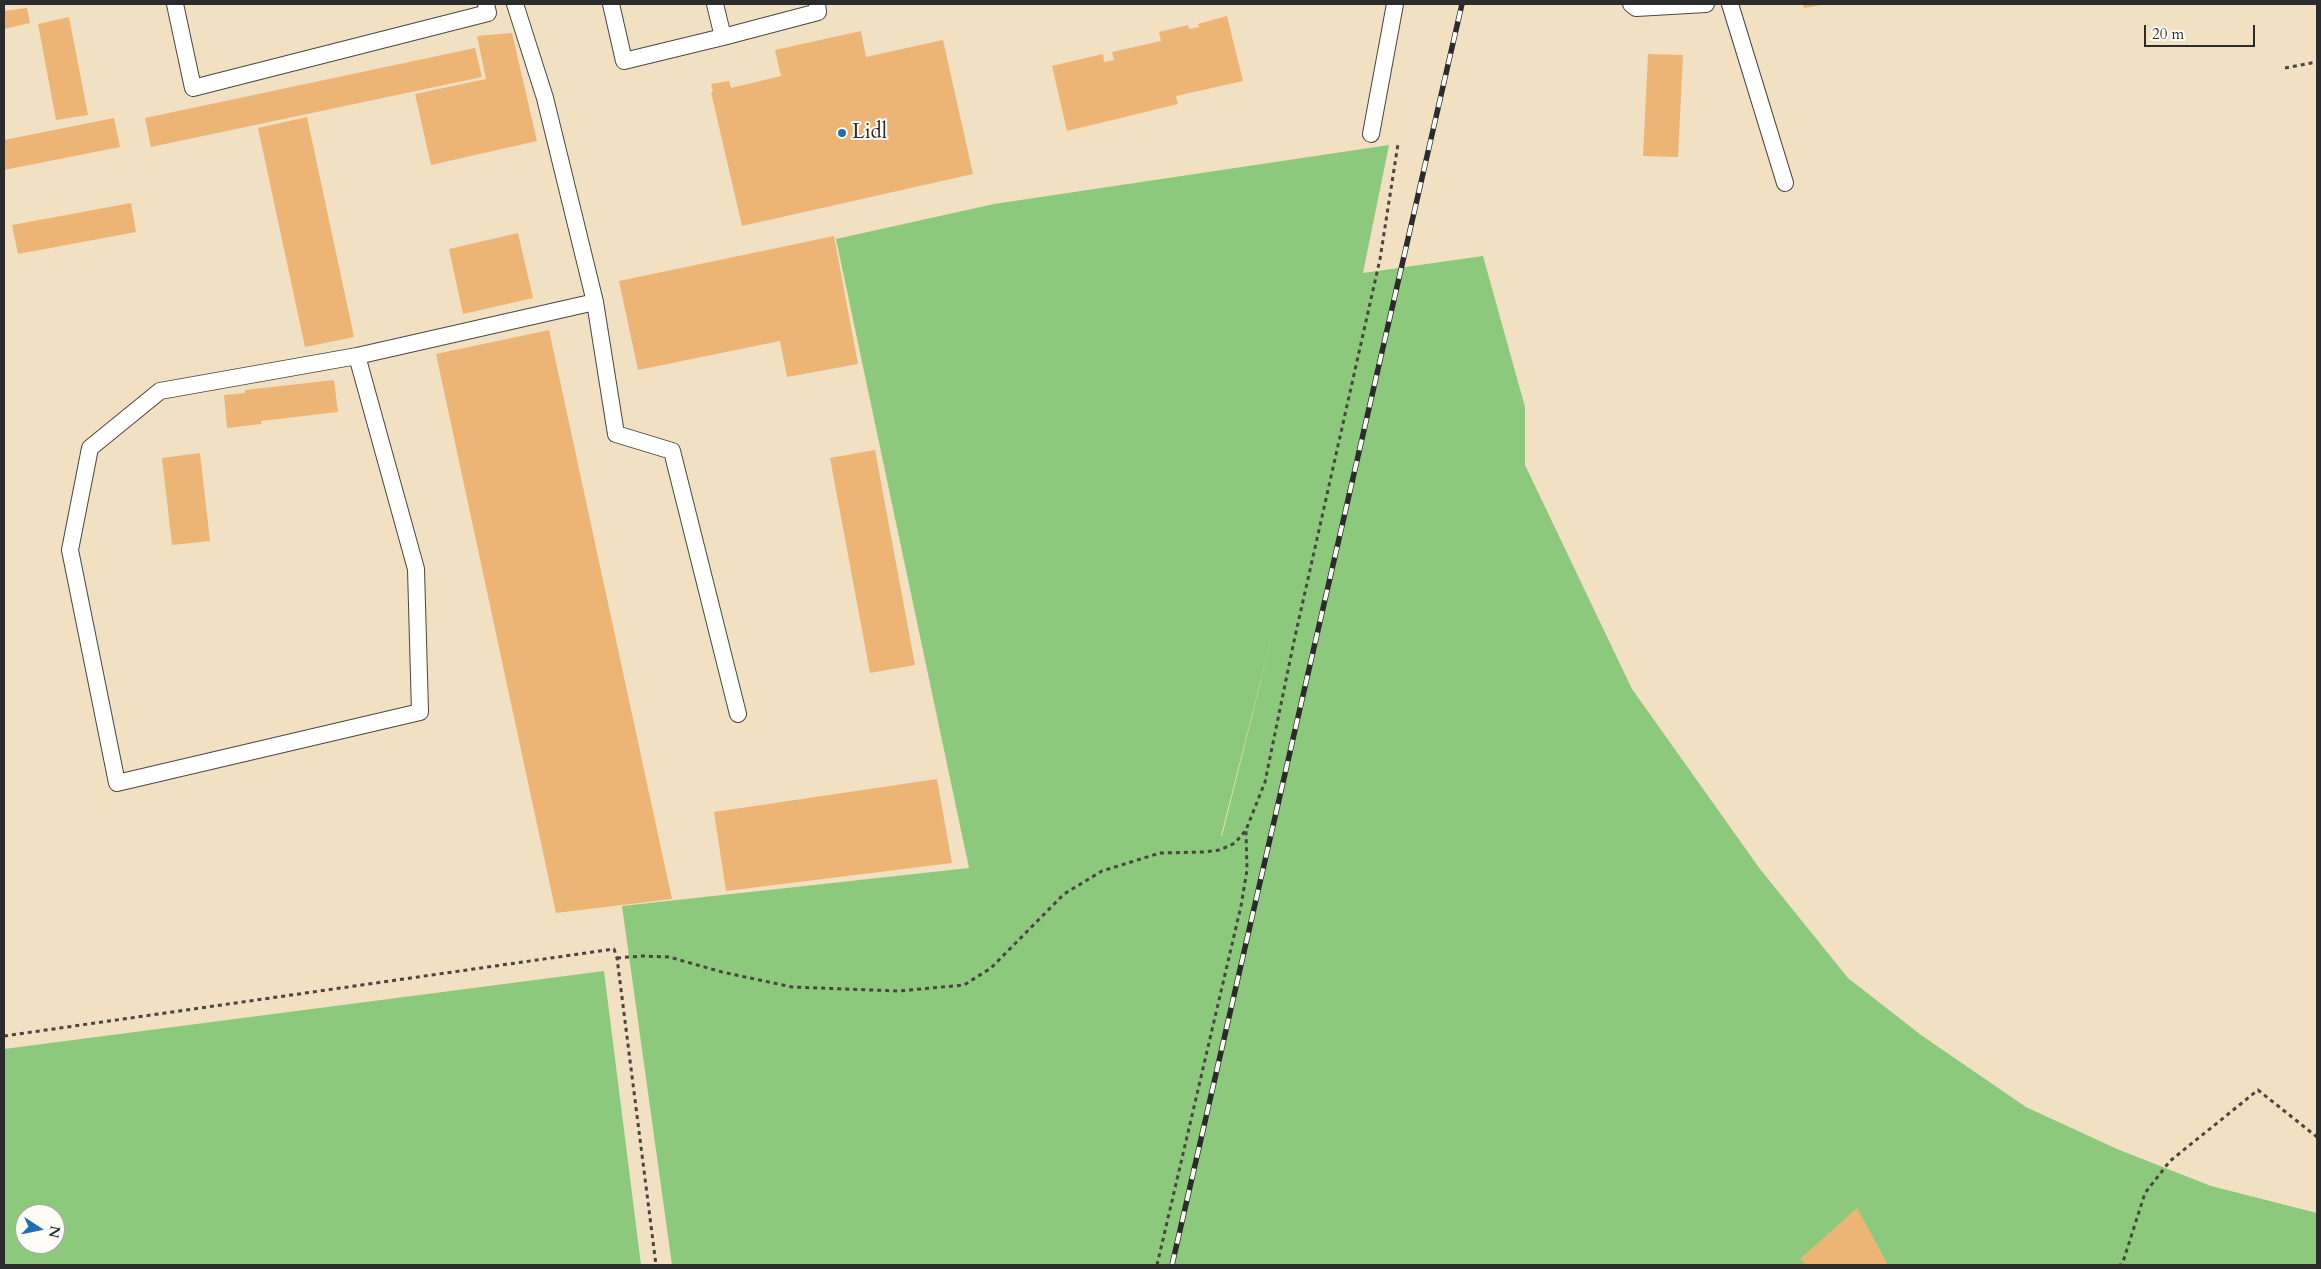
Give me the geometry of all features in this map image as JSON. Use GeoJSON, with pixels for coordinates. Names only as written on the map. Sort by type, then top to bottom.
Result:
{"type":"FeatureCollection","features":[{"type":"Feature","properties":{"kind":"lane"},"geometry":{"type":"LineString","coordinates":[[175,4],[193,88],[488,13],[486,4]]}},
{"type":"Feature","properties":{"kind":"lane"},"geometry":{"type":"LineString","coordinates":[[515,4],[545,98],[595,302],[616,434],[672,451],[738,714]]}},
{"type":"Feature","properties":{"kind":"lane"},"geometry":{"type":"LineString","coordinates":[[610,4],[624,60],[818,12],[817,4]]}},
{"type":"Feature","properties":{"kind":"lane"},"geometry":{"type":"LineString","coordinates":[[715,4],[723,36]]}},
{"type":"Feature","properties":{"kind":"lane"},"geometry":{"type":"LineString","coordinates":[[1370,134],[1395,4]]}},
{"type":"Feature","properties":{"kind":"lane"},"geometry":{"type":"LineString","coordinates":[[1631,4],[1636,8],[1706,4]]}},
{"type":"Feature","properties":{"kind":"lane"},"geometry":{"type":"LineString","coordinates":[[1730,4],[1785,184]]}},
{"type":"Feature","properties":{"kind":"lane"},"geometry":{"type":"LineString","coordinates":[[357,356],[416,569],[420,712],[117,783],[70,550],[90,448],[160,391],[357,356],[595,302]]}},
{"type":"Feature","properties":{"kind":"path"},"geometry":{"type":"LineString","coordinates":[[2285,68],[2317,62]]}},
{"type":"Feature","properties":{"kind":"path"},"geometry":{"type":"LineString","coordinates":[[617,958],[642,956],[669,957],[722,972],[792,987],[899,991],[964,985],[991,968],[1064,894],[1102,871],[1160,853],[1220,850],[1234,843],[1246,830],[1265,782],[1294,641],[1380,259],[1399,137]]}},
{"type":"Feature","properties":{"kind":"path"},"geometry":{"type":"LineString","coordinates":[[1157,1265],[1241,906],[1248,870],[1246,830]]}},
{"type":"Feature","properties":{"kind":"path"},"geometry":{"type":"LineString","coordinates":[[4,1036],[614,949],[617,958],[656,1265]]}},
{"type":"Feature","properties":{"kind":"path"},"geometry":{"type":"LineString","coordinates":[[2119,1265],[2122,1265],[2145,1193],[2170,1161],[2258,1090],[2317,1137]]}},
{"type":"Feature","properties":{"kind":"green space"},"geometry":{"type":"Polygon","coordinates":[[[1389,145],[1363,273],[1483,256],[1525,407],[1525,465],[1632,689],[1760,869],[1848,978],[1921,1035],[2026,1107],[2117,1149],[2211,1186],[2317,1213],[2317,1265],[672,1265],[622,906],[969,868],[836,239],[994,204],[1389,145]],[[1274,628],[1221,836],[1222,836],[1274,628]]]}},
{"type":"Feature","properties":{"kind":"green space"},"geometry":{"type":"Polygon","coordinates":[[[604,971],[641,1265],[4,1265],[4,1049],[604,971]]]}},
{"type":"Feature","properties":{"kind":"building"},"geometry":{"type":"Polygon","coordinates":[[[1803,4],[1821,4],[1821,5],[1804,8],[1803,4]]]}},
{"type":"Feature","properties":{"kind":"building"},"geometry":{"type":"Polygon","coordinates":[[[27,8],[30,23],[4,29],[4,11],[27,8]]]}},
{"type":"Feature","properties":{"kind":"building"},"geometry":{"type":"Polygon","coordinates":[[[1227,16],[1243,81],[1176,96],[1178,104],[1067,131],[1052,66],[1103,54],[1104,62],[1114,60],[1112,52],[1161,41],[1159,32],[1188,25],[1189,29],[1199,27],[1198,24],[1227,16]]]}},
{"type":"Feature","properties":{"kind":"building"},"geometry":{"type":"Polygon","coordinates":[[[69,17],[88,115],[56,120],[38,24],[69,17]]]}},
{"type":"Feature","properties":{"kind":"building","name":"Lidl"},"geometry":{"type":"Polygon","coordinates":[[[861,31],[866,57],[943,40],[973,174],[742,226],[711,92],[713,92],[711,84],[729,81],[731,88],[781,76],[775,50],[861,31]]]}},
{"type":"Feature","properties":{"kind":"building"},"geometry":{"type":"Polygon","coordinates":[[[512,33],[537,141],[431,165],[415,94],[486,79],[477,36],[512,33]]]}},
{"type":"Feature","properties":{"kind":"building"},"geometry":{"type":"Polygon","coordinates":[[[475,48],[482,77],[151,147],[145,118],[475,48]]]}},
{"type":"Feature","properties":{"kind":"building"},"geometry":{"type":"Polygon","coordinates":[[[1648,54],[1683,55],[1678,157],[1643,156],[1648,54]]]}},
{"type":"Feature","properties":{"kind":"building"},"geometry":{"type":"Polygon","coordinates":[[[307,117],[354,337],[305,347],[258,128],[307,117]]]}},
{"type":"Feature","properties":{"kind":"building"},"geometry":{"type":"Polygon","coordinates":[[[114,118],[120,147],[4,170],[4,140],[114,118]]]}},
{"type":"Feature","properties":{"kind":"building"},"geometry":{"type":"Polygon","coordinates":[[[131,203],[136,232],[18,254],[12,225],[131,203]]]}},
{"type":"Feature","properties":{"kind":"building"},"geometry":{"type":"Polygon","coordinates":[[[518,233],[533,298],[463,314],[449,249],[518,233]]]}},
{"type":"Feature","properties":{"kind":"building"},"geometry":{"type":"Polygon","coordinates":[[[834,236],[858,364],[787,377],[780,341],[638,370],[619,281],[834,236]]]}},
{"type":"Feature","properties":{"kind":"building"},"geometry":{"type":"Polygon","coordinates":[[[549,330],[672,899],[556,913],[436,354],[549,330]]]}},
{"type":"Feature","properties":{"kind":"building"},"geometry":{"type":"Polygon","coordinates":[[[334,380],[338,412],[261,421],[261,424],[227,428],[224,395],[245,393],[245,390],[334,380]]]}},
{"type":"Feature","properties":{"kind":"building"},"geometry":{"type":"Polygon","coordinates":[[[875,450],[915,665],[870,673],[830,458],[875,450]]]}},
{"type":"Feature","properties":{"kind":"building"},"geometry":{"type":"Polygon","coordinates":[[[200,453],[210,541],[172,545],[162,458],[200,453]]]}},
{"type":"Feature","properties":{"kind":"building"},"geometry":{"type":"Polygon","coordinates":[[[937,779],[952,863],[726,891],[714,812],[937,779]]]}},
{"type":"Feature","properties":{"kind":"building"},"geometry":{"type":"Polygon","coordinates":[[[1857,1208],[1888,1265],[1807,1265],[1800,1259],[1857,1208]]]}},
{"type":"Feature","properties":{"kind":"railway"},"geometry":{"type":"LineString","coordinates":[[1172,1265],[1462,4]]}},
{"type":"Feature","properties":{"kind":"place","name":"Lidl"},"geometry":{"type":"Point","coordinates":[842,133]}}]}
